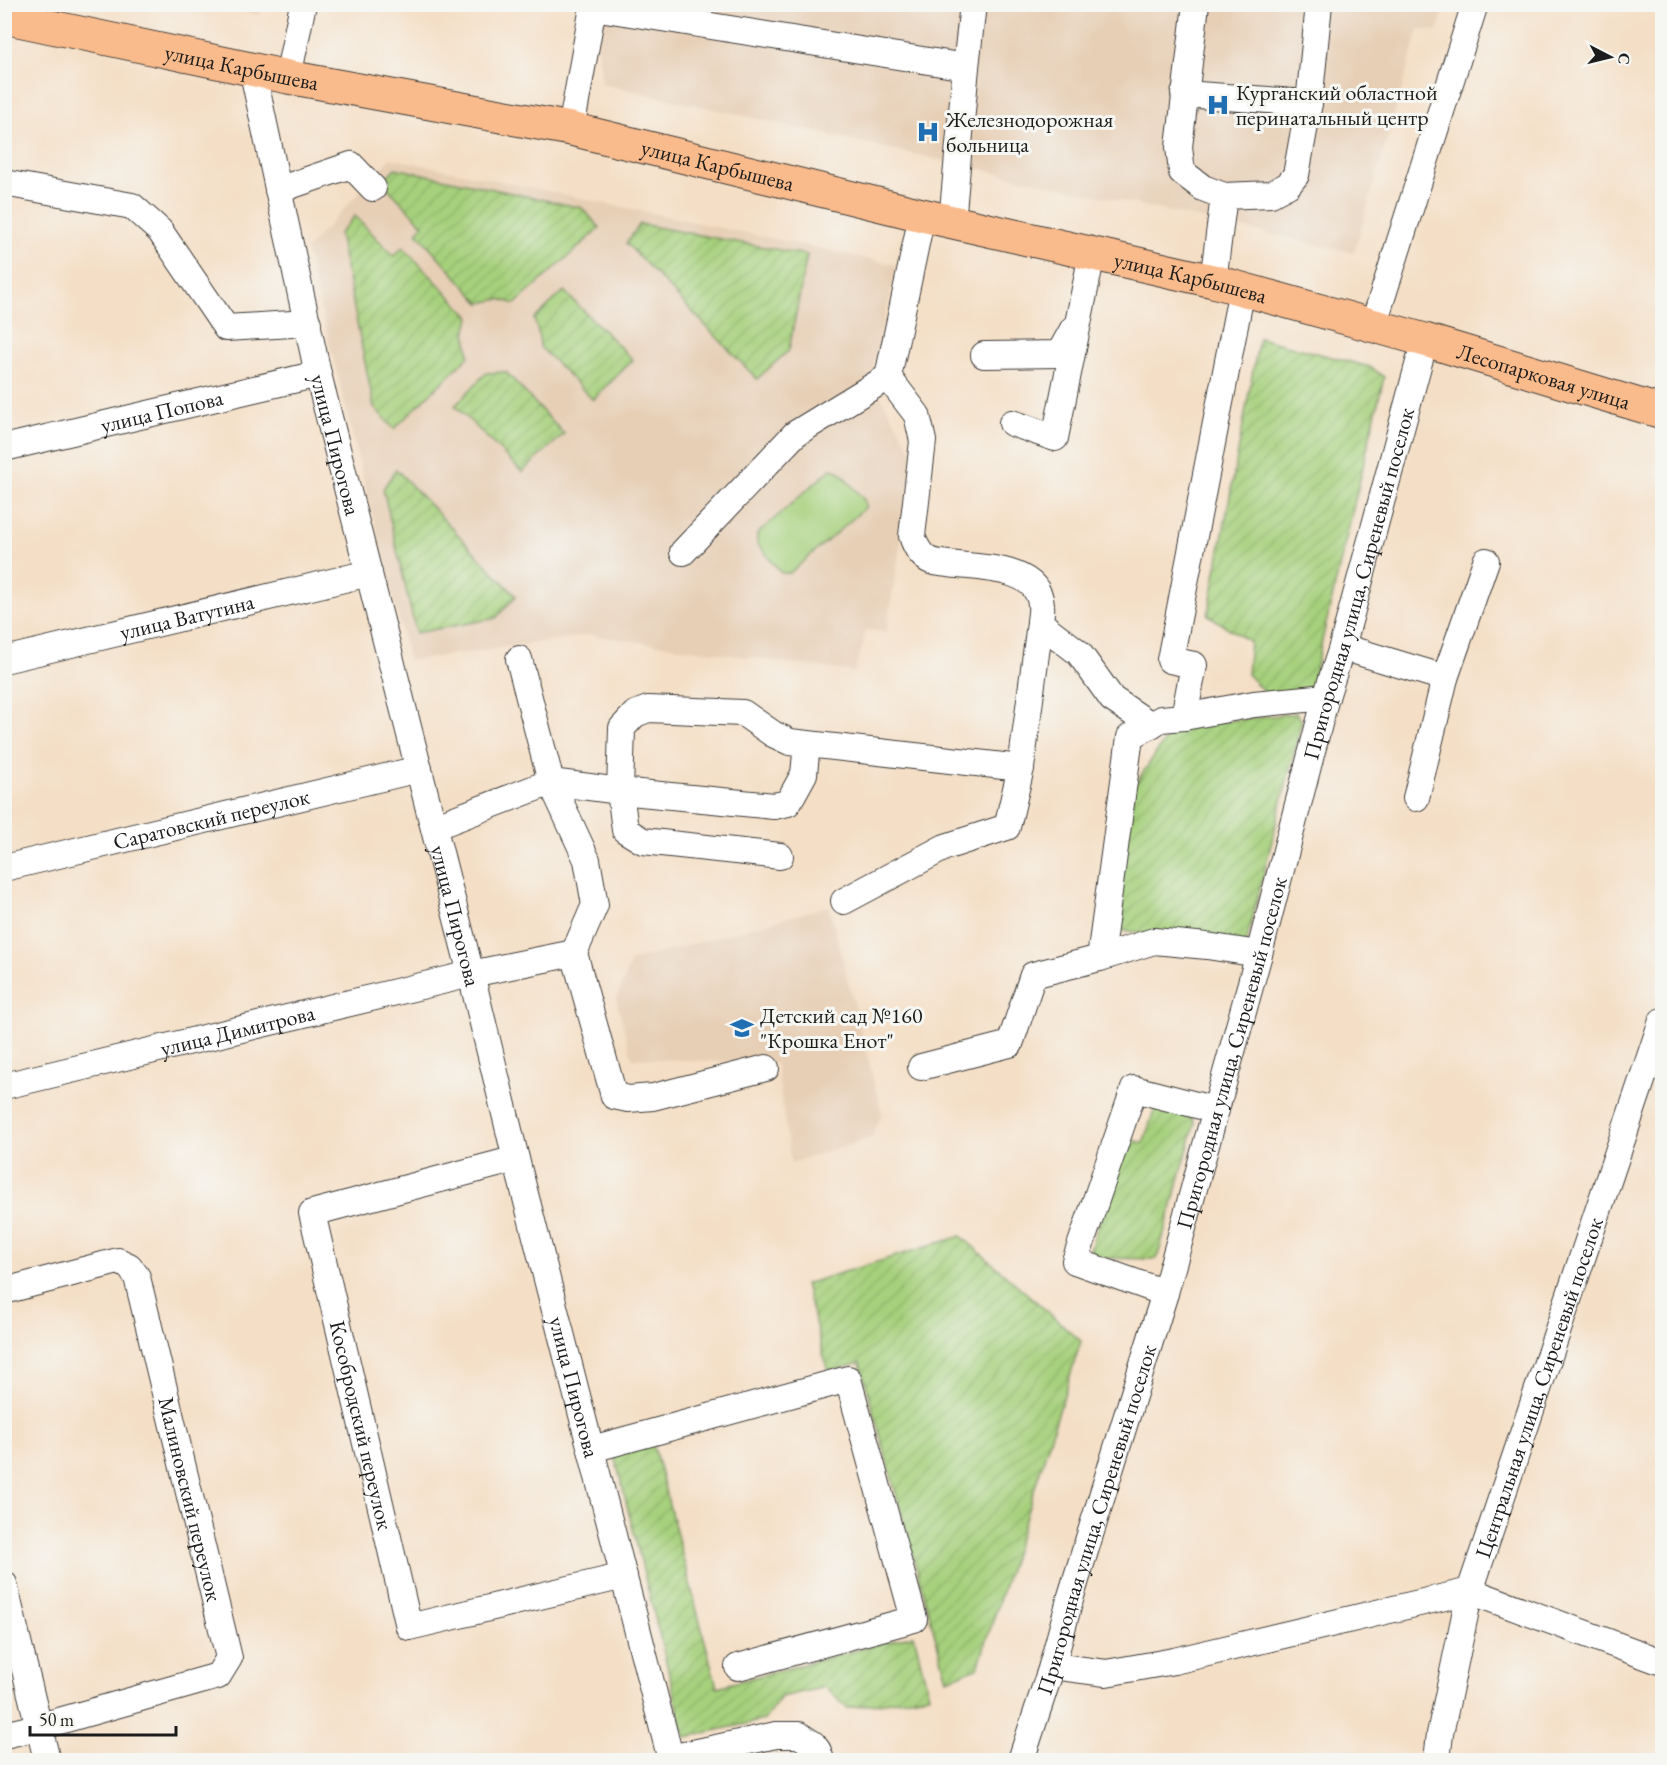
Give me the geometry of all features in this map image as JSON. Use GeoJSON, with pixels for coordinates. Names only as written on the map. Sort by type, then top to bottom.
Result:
{"type":"FeatureCollection","features":[{"type":"Feature","properties":{"kind":"main road","name":"улица Карбышева"},"geometry":{"type":"LineString","coordinates":[[4,17],[288,77],[571,129],[937,218],[1228,285],[1425,340]]}},
{"type":"Feature","properties":{"kind":"main road","name":"Лесопарковая улица"},"geometry":{"type":"LineString","coordinates":[[1425,340],[1662,412]]}},
{"type":"Feature","properties":{"kind":"street"},"geometry":{"type":"LineString","coordinates":[[288,77],[303,4]]}},
{"type":"Feature","properties":{"kind":"street"},"geometry":{"type":"LineString","coordinates":[[684,552],[795,435],[888,377],[937,218],[966,67],[973,4]]}},
{"type":"Feature","properties":{"kind":"street"},"geometry":{"type":"LineString","coordinates":[[1196,4],[1179,147],[1182,172],[1203,188],[1224,196],[1271,195],[1288,185],[1296,175],[1309,103],[1319,4]]}},
{"type":"Feature","properties":{"kind":"street"},"geometry":{"type":"LineString","coordinates":[[1373,326],[1475,4]]}},
{"type":"Feature","properties":{"kind":"street"},"geometry":{"type":"LineString","coordinates":[[571,129],[593,6],[966,67]]}},
{"type":"Feature","properties":{"kind":"street","name":"улица Пирогова"},"geometry":{"type":"LineString","coordinates":[[252,69],[318,374],[516,1159],[671,1759]]}},
{"type":"Feature","properties":{"kind":"street"},"geometry":{"type":"LineString","coordinates":[[1184,94],[1309,103]]}},
{"type":"Feature","properties":{"kind":"street"},"geometry":{"type":"LineString","coordinates":[[278,190],[351,165],[374,188]]}},
{"type":"Feature","properties":{"kind":"street"},"geometry":{"type":"LineString","coordinates":[[4,183],[132,206],[160,231],[226,328],[308,323]]}},
{"type":"Feature","properties":{"kind":"street"},"geometry":{"type":"LineString","coordinates":[[1185,717],[1194,665],[1170,660],[1228,285],[1224,196]]}},
{"type":"Feature","properties":{"kind":"street"},"geometry":{"type":"LineString","coordinates":[[1012,423],[1055,438],[1092,254]]}},
{"type":"Feature","properties":{"kind":"street"},"geometry":{"type":"LineString","coordinates":[[984,355],[1059,354],[1079,318]]}},
{"type":"Feature","properties":{"kind":"street","name":"Пригородная улица, Сиреневый поселок"},"geometry":{"type":"LineString","coordinates":[[1021,1761],[1165,1293],[1425,340]]}},
{"type":"Feature","properties":{"kind":"street","name":"улица Попова"},"geometry":{"type":"LineString","coordinates":[[4,448],[318,374]]}},
{"type":"Feature","properties":{"kind":"street"},"geometry":{"type":"LineString","coordinates":[[844,901],[945,847],[1007,827],[1021,768],[1040,623],[1041,602],[1033,584],[1012,572],[929,560],[915,547],[912,536],[923,441],[916,415],[888,377]]}},
{"type":"Feature","properties":{"kind":"street"},"geometry":{"type":"LineString","coordinates":[[1416,798],[1445,678],[1486,561]]}},
{"type":"Feature","properties":{"kind":"street","name":"улица Ватутина"},"geometry":{"type":"LineString","coordinates":[[4,660],[369,573]]}},
{"type":"Feature","properties":{"kind":"street"},"geometry":{"type":"LineString","coordinates":[[1040,623],[1079,653],[1112,699],[1151,725]]}},
{"type":"Feature","properties":{"kind":"street"},"geometry":{"type":"LineString","coordinates":[[1342,646],[1445,678]]}},
{"type":"Feature","properties":{"kind":"street"},"geometry":{"type":"LineString","coordinates":[[519,659],[551,782],[587,860],[595,905],[574,953],[614,1096],[628,1099],[653,1097],[766,1068]]}},
{"type":"Feature","properties":{"kind":"street"},"geometry":{"type":"LineString","coordinates":[[1100,958],[1130,736],[1161,719],[1185,717],[1254,704],[1326,697]]}},
{"type":"Feature","properties":{"kind":"street"},"geometry":{"type":"LineString","coordinates":[[780,856],[643,841],[625,830],[620,791],[622,728],[635,714],[648,709],[743,713],[773,734],[790,742],[1021,768]]}},
{"type":"Feature","properties":{"kind":"street"},"geometry":{"type":"LineString","coordinates":[[434,827],[551,782],[774,806],[788,803],[804,774],[807,744]]}},
{"type":"Feature","properties":{"kind":"street","name":"Саратовский переулок"},"geometry":{"type":"LineString","coordinates":[[4,868],[419,769]]}},
{"type":"Feature","properties":{"kind":"street"},"geometry":{"type":"LineString","coordinates":[[921,1067],[1010,1044],[1033,975],[1154,941],[1259,954]]}},
{"type":"Feature","properties":{"kind":"street","name":"улица Димитрова"},"geometry":{"type":"LineString","coordinates":[[4,1086],[471,975],[574,953]]}},
{"type":"Feature","properties":{"kind":"street","name":"Центральная улица, Сиреневый поселок"},"geometry":{"type":"LineString","coordinates":[[1437,1761],[1440,1734],[1470,1591],[1662,1021]]}},
{"type":"Feature","properties":{"kind":"street"},"geometry":{"type":"LineString","coordinates":[[1165,1293],[1075,1261],[1134,1089],[1216,1110]]}},
{"type":"Feature","properties":{"kind":"street","name":"Кособродский переулок"},"geometry":{"type":"LineString","coordinates":[[516,1159],[312,1214],[409,1627],[624,1576]]}},
{"type":"Feature","properties":{"kind":"street","name":"Малиновский переулок"},"geometry":{"type":"LineString","coordinates":[[4,1291],[118,1261],[129,1266],[137,1277],[229,1658],[218,1676],[38,1727]]}},
{"type":"Feature","properties":{"kind":"street"},"geometry":{"type":"LineString","coordinates":[[592,1449],[848,1379],[914,1619],[738,1667]]}},
{"type":"Feature","properties":{"kind":"street"},"geometry":{"type":"LineString","coordinates":[[4,1584],[47,1761]]}},
{"type":"Feature","properties":{"kind":"street"},"geometry":{"type":"LineString","coordinates":[[1052,1666],[1106,1673],[1174,1660],[1470,1591],[1662,1662]]}},
{"type":"Feature","properties":{"kind":"street"},"geometry":{"type":"LineString","coordinates":[[4,1735],[38,1727]]}},
{"type":"Feature","properties":{"kind":"street"},"geometry":{"type":"LineString","coordinates":[[671,1759],[776,1735],[799,1735],[813,1744],[818,1750],[821,1761]]}},
{"type":"Feature","properties":{"kind":"shaded area"},"geometry":{"type":"Polygon","coordinates":[[[210,5],[262,5],[260,15],[210,5]]]}},
{"type":"Feature","properties":{"kind":"shaded area"},"geometry":{"type":"Polygon","coordinates":[[[594,5],[1446,5],[1437,31],[1419,29],[1354,253],[602,84],[594,5]]]}},
{"type":"Feature","properties":{"kind":"shaded area"},"geometry":{"type":"Polygon","coordinates":[[[391,158],[897,265],[871,379],[915,457],[886,632],[865,630],[863,645],[854,672],[590,635],[409,661],[306,250],[391,158]]]}},
{"type":"Feature","properties":{"kind":"shaded area","name":"Детский сад №160 \"Крошка Енот\""},"geometry":{"type":"Polygon","coordinates":[[[829,906],[882,1114],[871,1138],[791,1163],[776,1064],[632,1058],[616,999],[631,961],[829,906]]]}},
{"type":"Feature","properties":{"kind":"green space"},"geometry":{"type":"Polygon","coordinates":[[[395,168],[582,208],[600,228],[515,304],[500,299],[480,303],[417,233],[423,225],[382,182],[395,168]]]}},
{"type":"Feature","properties":{"kind":"green space"},"geometry":{"type":"Polygon","coordinates":[[[355,216],[394,256],[403,247],[470,317],[466,332],[469,356],[394,429],[374,407],[339,234],[355,216]]]}},
{"type":"Feature","properties":{"kind":"green space"},"geometry":{"type":"Polygon","coordinates":[[[640,224],[807,255],[789,350],[757,379],[626,243],[640,224]]]}},
{"type":"Feature","properties":{"kind":"green space"},"geometry":{"type":"Polygon","coordinates":[[[564,291],[633,360],[593,400],[540,347],[534,319],[564,291]]]}},
{"type":"Feature","properties":{"kind":"green space"},"geometry":{"type":"Polygon","coordinates":[[[1259,338],[1370,367],[1384,377],[1310,692],[1269,697],[1247,674],[1250,642],[1208,615],[1259,338]]]}},
{"type":"Feature","properties":{"kind":"green space"},"geometry":{"type":"Polygon","coordinates":[[[506,372],[564,434],[522,472],[455,406],[486,373],[506,372]]]}},
{"type":"Feature","properties":{"kind":"green space"},"geometry":{"type":"Polygon","coordinates":[[[396,469],[516,596],[496,618],[416,633],[383,489],[396,469]]]}},
{"type":"Feature","properties":{"kind":"green space"},"geometry":{"type":"Polygon","coordinates":[[[831,469],[839,471],[865,501],[865,508],[790,573],[781,573],[757,543],[757,534],[831,469]]]}},
{"type":"Feature","properties":{"kind":"green space"},"geometry":{"type":"Polygon","coordinates":[[[1296,713],[1302,721],[1246,944],[1232,947],[1116,929],[1133,787],[1174,727],[1296,713]]]}},
{"type":"Feature","properties":{"kind":"green space"},"geometry":{"type":"Polygon","coordinates":[[[1155,1108],[1191,1117],[1195,1123],[1157,1259],[1100,1258],[1090,1250],[1126,1138],[1143,1143],[1155,1108]]]}},
{"type":"Feature","properties":{"kind":"green space"},"geometry":{"type":"Polygon","coordinates":[[[961,1236],[1081,1341],[978,1668],[947,1679],[860,1363],[828,1372],[805,1284],[961,1236]]]}},
{"type":"Feature","properties":{"kind":"green space"},"geometry":{"type":"Polygon","coordinates":[[[651,1436],[717,1687],[914,1635],[929,1695],[847,1708],[825,1687],[781,1697],[764,1720],[685,1737],[612,1446],[651,1436]]]}},
{"type":"Feature","properties":{"kind":"place","name":"Курганский областной перинатальный центр"},"geometry":{"type":"Point","coordinates":[1218,105]}},
{"type":"Feature","properties":{"kind":"place","name":"Железнодорожная больница"},"geometry":{"type":"Point","coordinates":[928,132]}},
{"type":"Feature","properties":{"kind":"place","name":"Детский сад №160 \"Крошка Енот\""},"geometry":{"type":"Point","coordinates":[742,1028]}}]}
